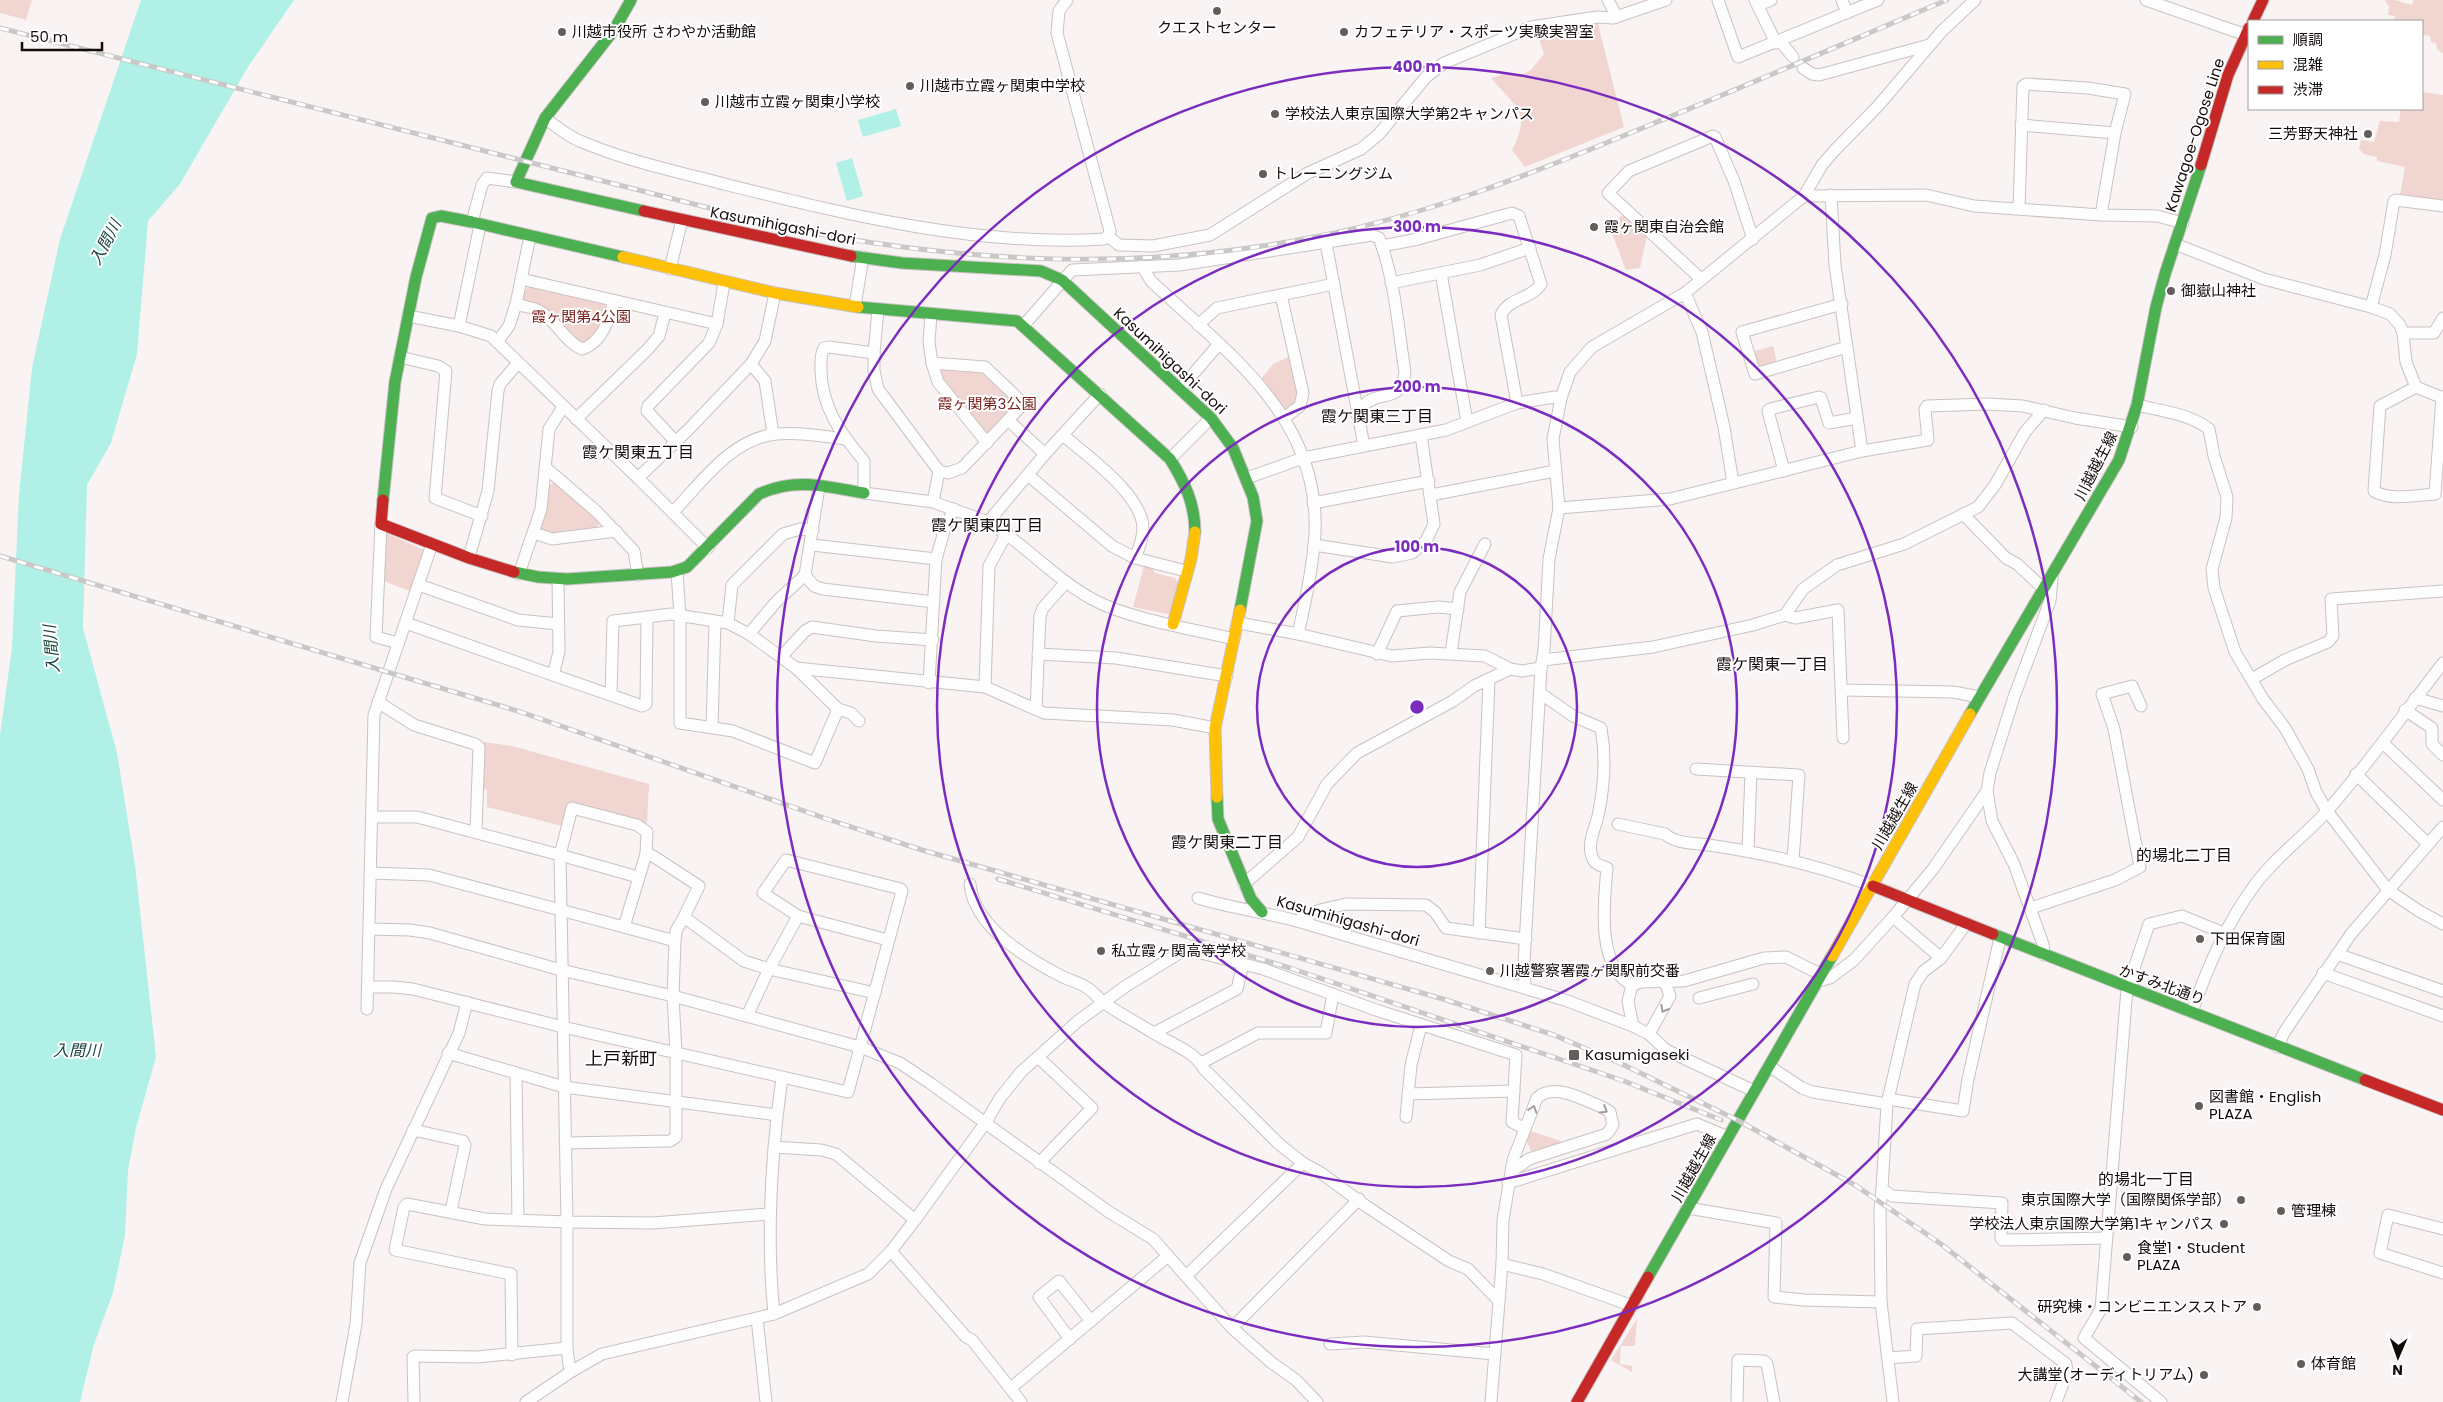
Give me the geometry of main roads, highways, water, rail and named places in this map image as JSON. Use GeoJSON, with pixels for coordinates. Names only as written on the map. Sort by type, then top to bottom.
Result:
{"type":"FeatureCollection","features":[{"type":"Feature","properties":{"kind":"water","name":"入間川"},"geometry":{"type":"Polygon","coordinates":[[[141,0],[294,0],[248,67],[180,184],[148,221],[137,354],[111,443],[87,485],[83,628],[117,753],[135,865],[156,1057],[136,1128],[128,1170],[125,1235],[113,1293],[94,1344],[80,1402],[0,1402],[0,735],[12,647],[19,495],[32,368],[60,239],[141,0]]]}},
{"type":"Feature","properties":{"kind":"water"},"geometry":{"type":"Polygon","coordinates":[[[896,109],[901,126],[863,137],[858,120],[896,109]]]}},
{"type":"Feature","properties":{"kind":"water"},"geometry":{"type":"Polygon","coordinates":[[[852,158],[863,196],[847,201],[836,163],[852,158]]]}},
{"type":"Feature","properties":{"kind":"railway"},"geometry":{"type":"LineString","coordinates":[[0,28],[792,229],[923,250],[988,256],[1117,259],[1183,255],[1248,248],[1314,237],[1356,228],[1439,205],[1520,177],[1600,145],[1947,0]]}},
{"type":"Feature","properties":{"kind":"railway"},"geometry":{"type":"LineString","coordinates":[[0,556],[521,712],[827,819],[922,850],[1443,999],[1554,1035],[1622,1064],[1737,1120],[1855,1185],[1941,1244],[2141,1402]]}},
{"type":"Feature","properties":{"kind":"railway"},"geometry":{"type":"LineString","coordinates":[[998,879],[1293,969],[1624,1081],[1721,1120]]}},
{"type":"Feature","properties":{"kind":"place","name":"クエストセンター"},"geometry":{"type":"Point","coordinates":[1217,11]}},
{"type":"Feature","properties":{"kind":"place","name":"川越市役所 さわやか活動館"},"geometry":{"type":"Point","coordinates":[562,32]}},
{"type":"Feature","properties":{"kind":"place","name":"カフェテリア・スポーツ実験実習室"},"geometry":{"type":"Point","coordinates":[1344,32]}},
{"type":"Feature","properties":{"kind":"place","name":"川越市立霞ヶ関東中学校"},"geometry":{"type":"Point","coordinates":[910,86]}},
{"type":"Feature","properties":{"kind":"place","name":"川越市立霞ヶ関東小学校"},"geometry":{"type":"Point","coordinates":[705,102]}},
{"type":"Feature","properties":{"kind":"place","name":"学校法人東京国際大学第2キャンパス"},"geometry":{"type":"Point","coordinates":[1275,114]}},
{"type":"Feature","properties":{"kind":"place","name":"三芳野天神社"},"geometry":{"type":"Point","coordinates":[2368,134]}},
{"type":"Feature","properties":{"kind":"place","name":"トレーニングジム"},"geometry":{"type":"Point","coordinates":[1263,174]}},
{"type":"Feature","properties":{"kind":"place","name":"霞ヶ関東自治会館"},"geometry":{"type":"Point","coordinates":[1594,227]}},
{"type":"Feature","properties":{"kind":"place","name":"御嶽山神社"},"geometry":{"type":"Point","coordinates":[2171,291]}},
{"type":"Feature","properties":{"kind":"place","name":"下田保育園"},"geometry":{"type":"Point","coordinates":[2200,939]}},
{"type":"Feature","properties":{"kind":"place","name":"私立霞ヶ関高等学校"},"geometry":{"type":"Point","coordinates":[1101,951]}},
{"type":"Feature","properties":{"kind":"place","name":"川越警察署霞ヶ関駅前交番"},"geometry":{"type":"Point","coordinates":[1490,971]}},
{"type":"Feature","properties":{"kind":"place","name":"Kasumigaseki"},"geometry":{"type":"Point","coordinates":[1574,1055]}},
{"type":"Feature","properties":{"kind":"place","name":"図書館・English PLAZA"},"geometry":{"type":"Point","coordinates":[2199,1106]}},
{"type":"Feature","properties":{"kind":"place","name":"東京国際大学（国際関係学部）"},"geometry":{"type":"Point","coordinates":[2241,1200]}},
{"type":"Feature","properties":{"kind":"place","name":"管理棟"},"geometry":{"type":"Point","coordinates":[2281,1211]}},
{"type":"Feature","properties":{"kind":"place","name":"学校法人東京国際大学第1キャンパス"},"geometry":{"type":"Point","coordinates":[2224,1224]}},
{"type":"Feature","properties":{"kind":"place","name":"食堂1・Student PLAZA"},"geometry":{"type":"Point","coordinates":[2127,1257]}},
{"type":"Feature","properties":{"kind":"place","name":"研究棟・コンビニエンスストア"},"geometry":{"type":"Point","coordinates":[2257,1307]}},
{"type":"Feature","properties":{"kind":"place","name":"体育館"},"geometry":{"type":"Point","coordinates":[2301,1364]}},
{"type":"Feature","properties":{"kind":"place","name":"大講堂(オーディトリアム)"},"geometry":{"type":"Point","coordinates":[2204,1375]}},
{"type":"Feature","properties":{"kind":"district","name":"霞ケ関東三丁目"},"geometry":{"type":"Point","coordinates":[1377,416]}},
{"type":"Feature","properties":{"kind":"district","name":"霞ケ関東五丁目"},"geometry":{"type":"Point","coordinates":[638,452]}},
{"type":"Feature","properties":{"kind":"district","name":"霞ケ関東四丁目"},"geometry":{"type":"Point","coordinates":[987,525]}},
{"type":"Feature","properties":{"kind":"district","name":"霞ケ関東一丁目"},"geometry":{"type":"Point","coordinates":[1772,664]}},
{"type":"Feature","properties":{"kind":"district","name":"霞ケ関東二丁目"},"geometry":{"type":"Point","coordinates":[1227,842]}},
{"type":"Feature","properties":{"kind":"district","name":"的場北二丁目"},"geometry":{"type":"Point","coordinates":[2184,855]}},
{"type":"Feature","properties":{"kind":"district","name":"上戸新町"},"geometry":{"type":"Point","coordinates":[621,1059]}},
{"type":"Feature","properties":{"kind":"district","name":"的場北一丁目"},"geometry":{"type":"Point","coordinates":[2146,1179]}},
{"type":"Feature","properties":{"kind":"park label","name":"霞ヶ関第4公園"},"geometry":{"type":"Point","coordinates":[581,317]}},
{"type":"Feature","properties":{"kind":"park label","name":"霞ヶ関第3公園"},"geometry":{"type":"Point","coordinates":[987,404]}}]}
